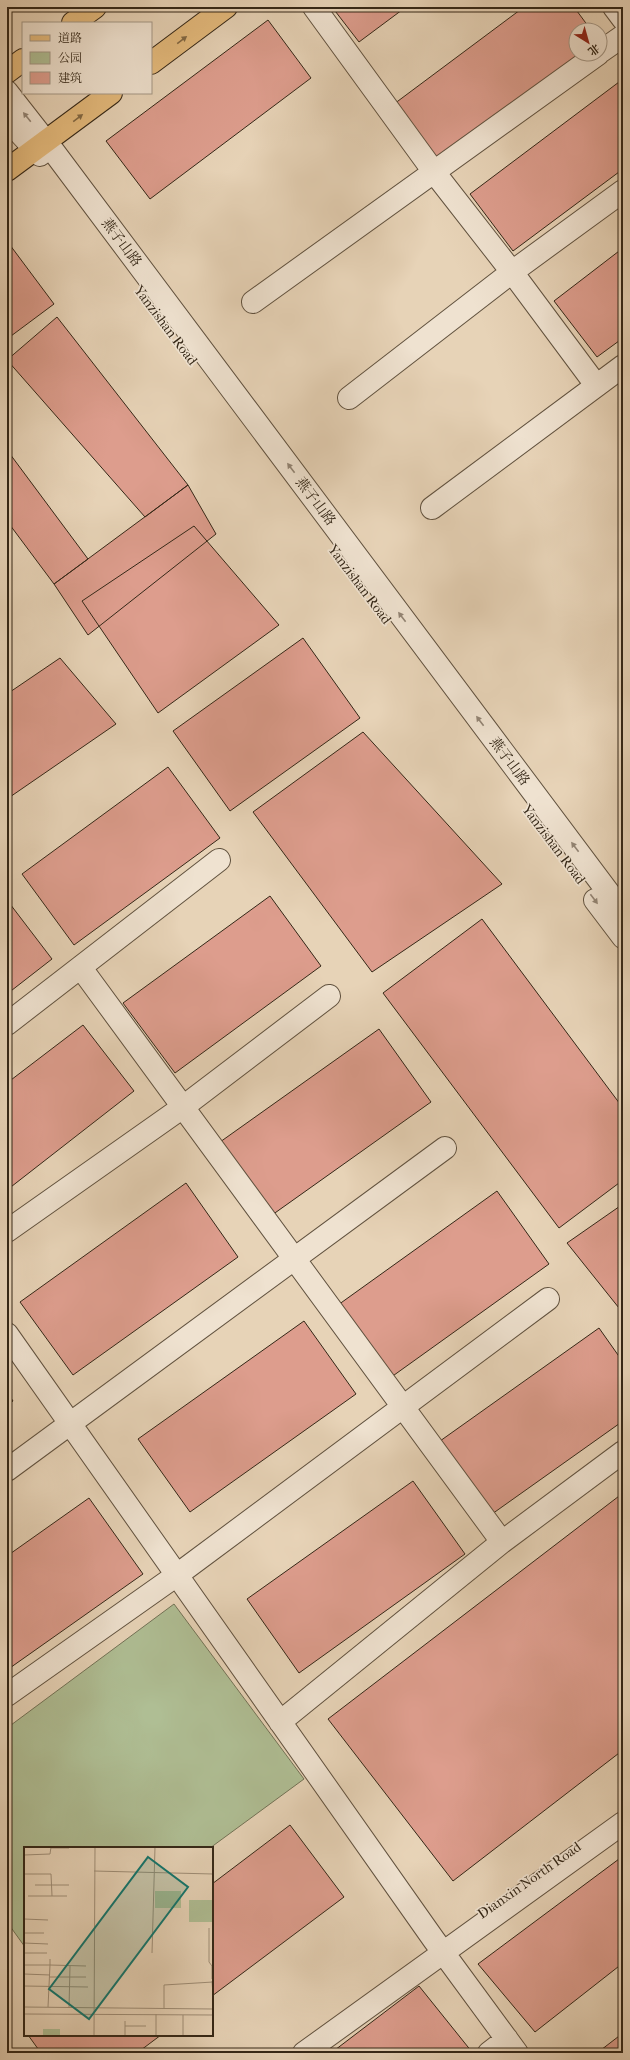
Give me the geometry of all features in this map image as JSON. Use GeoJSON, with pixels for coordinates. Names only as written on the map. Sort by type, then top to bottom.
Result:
{"type":"FeatureCollection","features":[{"type":"Feature","properties":{"kind":"main road"},"geometry":{"type":"LineString","coordinates":[[74,22],[94,7]]}},
{"type":"Feature","properties":{"kind":"main road"},"geometry":{"type":"LineString","coordinates":[[152,62],[226,7]]}},
{"type":"Feature","properties":{"kind":"main road"},"geometry":{"type":"LineString","coordinates":[[7,72],[22,61]]}},
{"type":"Feature","properties":{"kind":"main road"},"geometry":{"type":"LineString","coordinates":[[7,170],[110,94]]}},
{"type":"Feature","properties":{"kind":"street"},"geometry":{"type":"LineString","coordinates":[[314,7],[434,172],[512,272],[596,385]]}},
{"type":"Feature","properties":{"kind":"street"},"geometry":{"type":"LineString","coordinates":[[614,7],[623,19]]}},
{"type":"Feature","properties":{"kind":"street"},"geometry":{"type":"LineString","coordinates":[[608,47],[623,36]]}},
{"type":"Feature","properties":{"kind":"street"},"geometry":{"type":"LineString","coordinates":[[253,302],[587,62]]}},
{"type":"Feature","properties":{"kind":"street","name":"燕子山路"},"geometry":{"type":"LineString","coordinates":[[7,92],[41,145],[623,912]]}},
{"type":"Feature","properties":{"kind":"street","name":"Yanzishan Road"},"geometry":{"type":"LineString","coordinates":[[7,119],[41,145],[623,937]]}},
{"type":"Feature","properties":{"kind":"street"},"geometry":{"type":"LineString","coordinates":[[349,398],[512,272],[623,190]]}},
{"type":"Feature","properties":{"kind":"street"},"geometry":{"type":"LineString","coordinates":[[432,508],[623,366]]}},
{"type":"Feature","properties":{"kind":"street"},"geometry":{"type":"LineString","coordinates":[[7,1024],[219,860]]}},
{"type":"Feature","properties":{"kind":"street"},"geometry":{"type":"LineString","coordinates":[[81,968],[502,1542]]}},
{"type":"Feature","properties":{"kind":"street"},"geometry":{"type":"LineString","coordinates":[[7,1231],[183,1107],[328,996]]}},
{"type":"Feature","properties":{"kind":"street"},"geometry":{"type":"LineString","coordinates":[[7,1470],[295,1260],[445,1148]]}},
{"type":"Feature","properties":{"kind":"street"},"geometry":{"type":"LineString","coordinates":[[7,1695],[177,1575],[548,1299]]}},
{"type":"Feature","properties":{"kind":"street"},"geometry":{"type":"LineString","coordinates":[[7,1334],[443,1952],[512,2046],[489,2053]]}},
{"type":"Feature","properties":{"kind":"street"},"geometry":{"type":"LineString","coordinates":[[280,1722],[502,1542],[623,1452]]}},
{"type":"Feature","properties":{"kind":"street","name":"Dianxin North Road"},"geometry":{"type":"LineString","coordinates":[[443,1952],[446,1940],[623,1814]]}},
{"type":"Feature","properties":{"kind":"street","name":"Dianxin North Road"},"geometry":{"type":"LineString","coordinates":[[304,2053],[623,1823]]}},
{"type":"Feature","properties":{"kind":"green space"},"geometry":{"type":"Polygon","coordinates":[[[174,1604],[304,1779],[211,1847],[24,1847],[24,1946],[7,1922],[7,1728],[174,1604]]]}},
{"type":"Feature","properties":{"kind":"building"},"geometry":{"type":"Polygon","coordinates":[[[332,7],[406,7],[359,42],[332,7]]]}},
{"type":"Feature","properties":{"kind":"building"},"geometry":{"type":"Polygon","coordinates":[[[524,7],[574,7],[585,22],[568,22],[568,62],[570,62],[438,162],[394,104],[524,7]]]}},
{"type":"Feature","properties":{"kind":"building"},"geometry":{"type":"Polygon","coordinates":[[[268,20],[311,78],[150,199],[106,141],[268,20]]]}},
{"type":"Feature","properties":{"kind":"building"},"geometry":{"type":"Polygon","coordinates":[[[623,79],[623,169],[513,251],[470,194],[623,79]]]}},
{"type":"Feature","properties":{"kind":"building"},"geometry":{"type":"Polygon","coordinates":[[[7,241],[54,304],[7,339],[7,241]]]}},
{"type":"Feature","properties":{"kind":"building"},"geometry":{"type":"Polygon","coordinates":[[[623,248],[623,338],[597,357],[554,301],[623,248]]]}},
{"type":"Feature","properties":{"kind":"building"},"geometry":{"type":"Polygon","coordinates":[[[57,317],[188,485],[145,517],[7,360],[57,317]]]}},
{"type":"Feature","properties":{"kind":"building"},"geometry":{"type":"Polygon","coordinates":[[[7,450],[88,559],[54,584],[7,521],[7,450]]]}},
{"type":"Feature","properties":{"kind":"building"},"geometry":{"type":"Polygon","coordinates":[[[188,485],[216,534],[88,635],[54,584],[188,485]]]}},
{"type":"Feature","properties":{"kind":"building"},"geometry":{"type":"Polygon","coordinates":[[[194,526],[279,625],[158,713],[82,601],[194,526]]]}},
{"type":"Feature","properties":{"kind":"building"},"geometry":{"type":"Polygon","coordinates":[[[303,638],[360,718],[230,811],[173,731],[303,638]]]}},
{"type":"Feature","properties":{"kind":"building"},"geometry":{"type":"Polygon","coordinates":[[[60,658],[116,724],[7,799],[7,694],[60,658]]]}},
{"type":"Feature","properties":{"kind":"building"},"geometry":{"type":"Polygon","coordinates":[[[363,732],[502,884],[372,972],[253,812],[363,732]]]}},
{"type":"Feature","properties":{"kind":"building"},"geometry":{"type":"Polygon","coordinates":[[[168,767],[220,838],[74,945],[22,874],[168,767]]]}},
{"type":"Feature","properties":{"kind":"building"},"geometry":{"type":"Polygon","coordinates":[[[270,896],[321,966],[175,1073],[123,1003],[270,896]]]}},
{"type":"Feature","properties":{"kind":"building"},"geometry":{"type":"Polygon","coordinates":[[[7,900],[52,959],[7,994],[7,900]]]}},
{"type":"Feature","properties":{"kind":"building"},"geometry":{"type":"Polygon","coordinates":[[[482,919],[623,1108],[623,1180],[559,1228],[383,993],[482,919]]]}},
{"type":"Feature","properties":{"kind":"building"},"geometry":{"type":"Polygon","coordinates":[[[83,1025],[134,1091],[7,1190],[7,1083],[83,1025]]]}},
{"type":"Feature","properties":{"kind":"building"},"geometry":{"type":"Polygon","coordinates":[[[379,1029],[431,1102],[265,1220],[213,1147],[379,1029]]]}},
{"type":"Feature","properties":{"kind":"building"},"geometry":{"type":"Polygon","coordinates":[[[186,1183],[238,1257],[73,1375],[20,1302],[186,1183]]]}},
{"type":"Feature","properties":{"kind":"building"},"geometry":{"type":"Polygon","coordinates":[[[497,1191],[549,1264],[383,1383],[331,1310],[497,1191]]]}},
{"type":"Feature","properties":{"kind":"building"},"geometry":{"type":"Polygon","coordinates":[[[623,1204],[623,1313],[567,1243],[623,1204]]]}},
{"type":"Feature","properties":{"kind":"building"},"geometry":{"type":"Polygon","coordinates":[[[304,1321],[356,1394],[190,1512],[138,1439],[304,1321]]]}},
{"type":"Feature","properties":{"kind":"building"},"geometry":{"type":"Polygon","coordinates":[[[599,1328],[623,1362],[623,1421],[485,1519],[433,1446],[599,1328]]]}},
{"type":"Feature","properties":{"kind":"building"},"geometry":{"type":"Polygon","coordinates":[[[7,1392],[13,1401],[7,1405],[7,1392]]]}},
{"type":"Feature","properties":{"kind":"building"},"geometry":{"type":"Polygon","coordinates":[[[413,1481],[465,1554],[299,1673],[247,1599],[413,1481]]]}},
{"type":"Feature","properties":{"kind":"building"},"geometry":{"type":"Polygon","coordinates":[[[623,1493],[623,1750],[453,1881],[328,1719],[623,1493]]]}},
{"type":"Feature","properties":{"kind":"building"},"geometry":{"type":"Polygon","coordinates":[[[89,1498],[143,1574],[7,1670],[7,1556],[89,1498]]]}},
{"type":"Feature","properties":{"kind":"building"},"geometry":{"type":"Polygon","coordinates":[[[290,1825],[344,1897],[213,1995],[213,1883],[290,1825]]]}},
{"type":"Feature","properties":{"kind":"building"},"geometry":{"type":"Polygon","coordinates":[[[623,1856],[623,1963],[535,2032],[478,1964],[623,1856]]]}},
{"type":"Feature","properties":{"kind":"building"},"geometry":{"type":"Polygon","coordinates":[[[419,1986],[472,2052],[331,2053],[419,1986]]]}},
{"type":"Feature","properties":{"kind":"building"},"geometry":{"type":"Polygon","coordinates":[[[623,2033],[623,2053],[597,2053],[623,2033]]]}},
{"type":"Feature","properties":{"kind":"building"},"geometry":{"type":"Polygon","coordinates":[[[29,2036],[160,2036],[137,2053],[41,2053],[29,2036]]]}}]}
